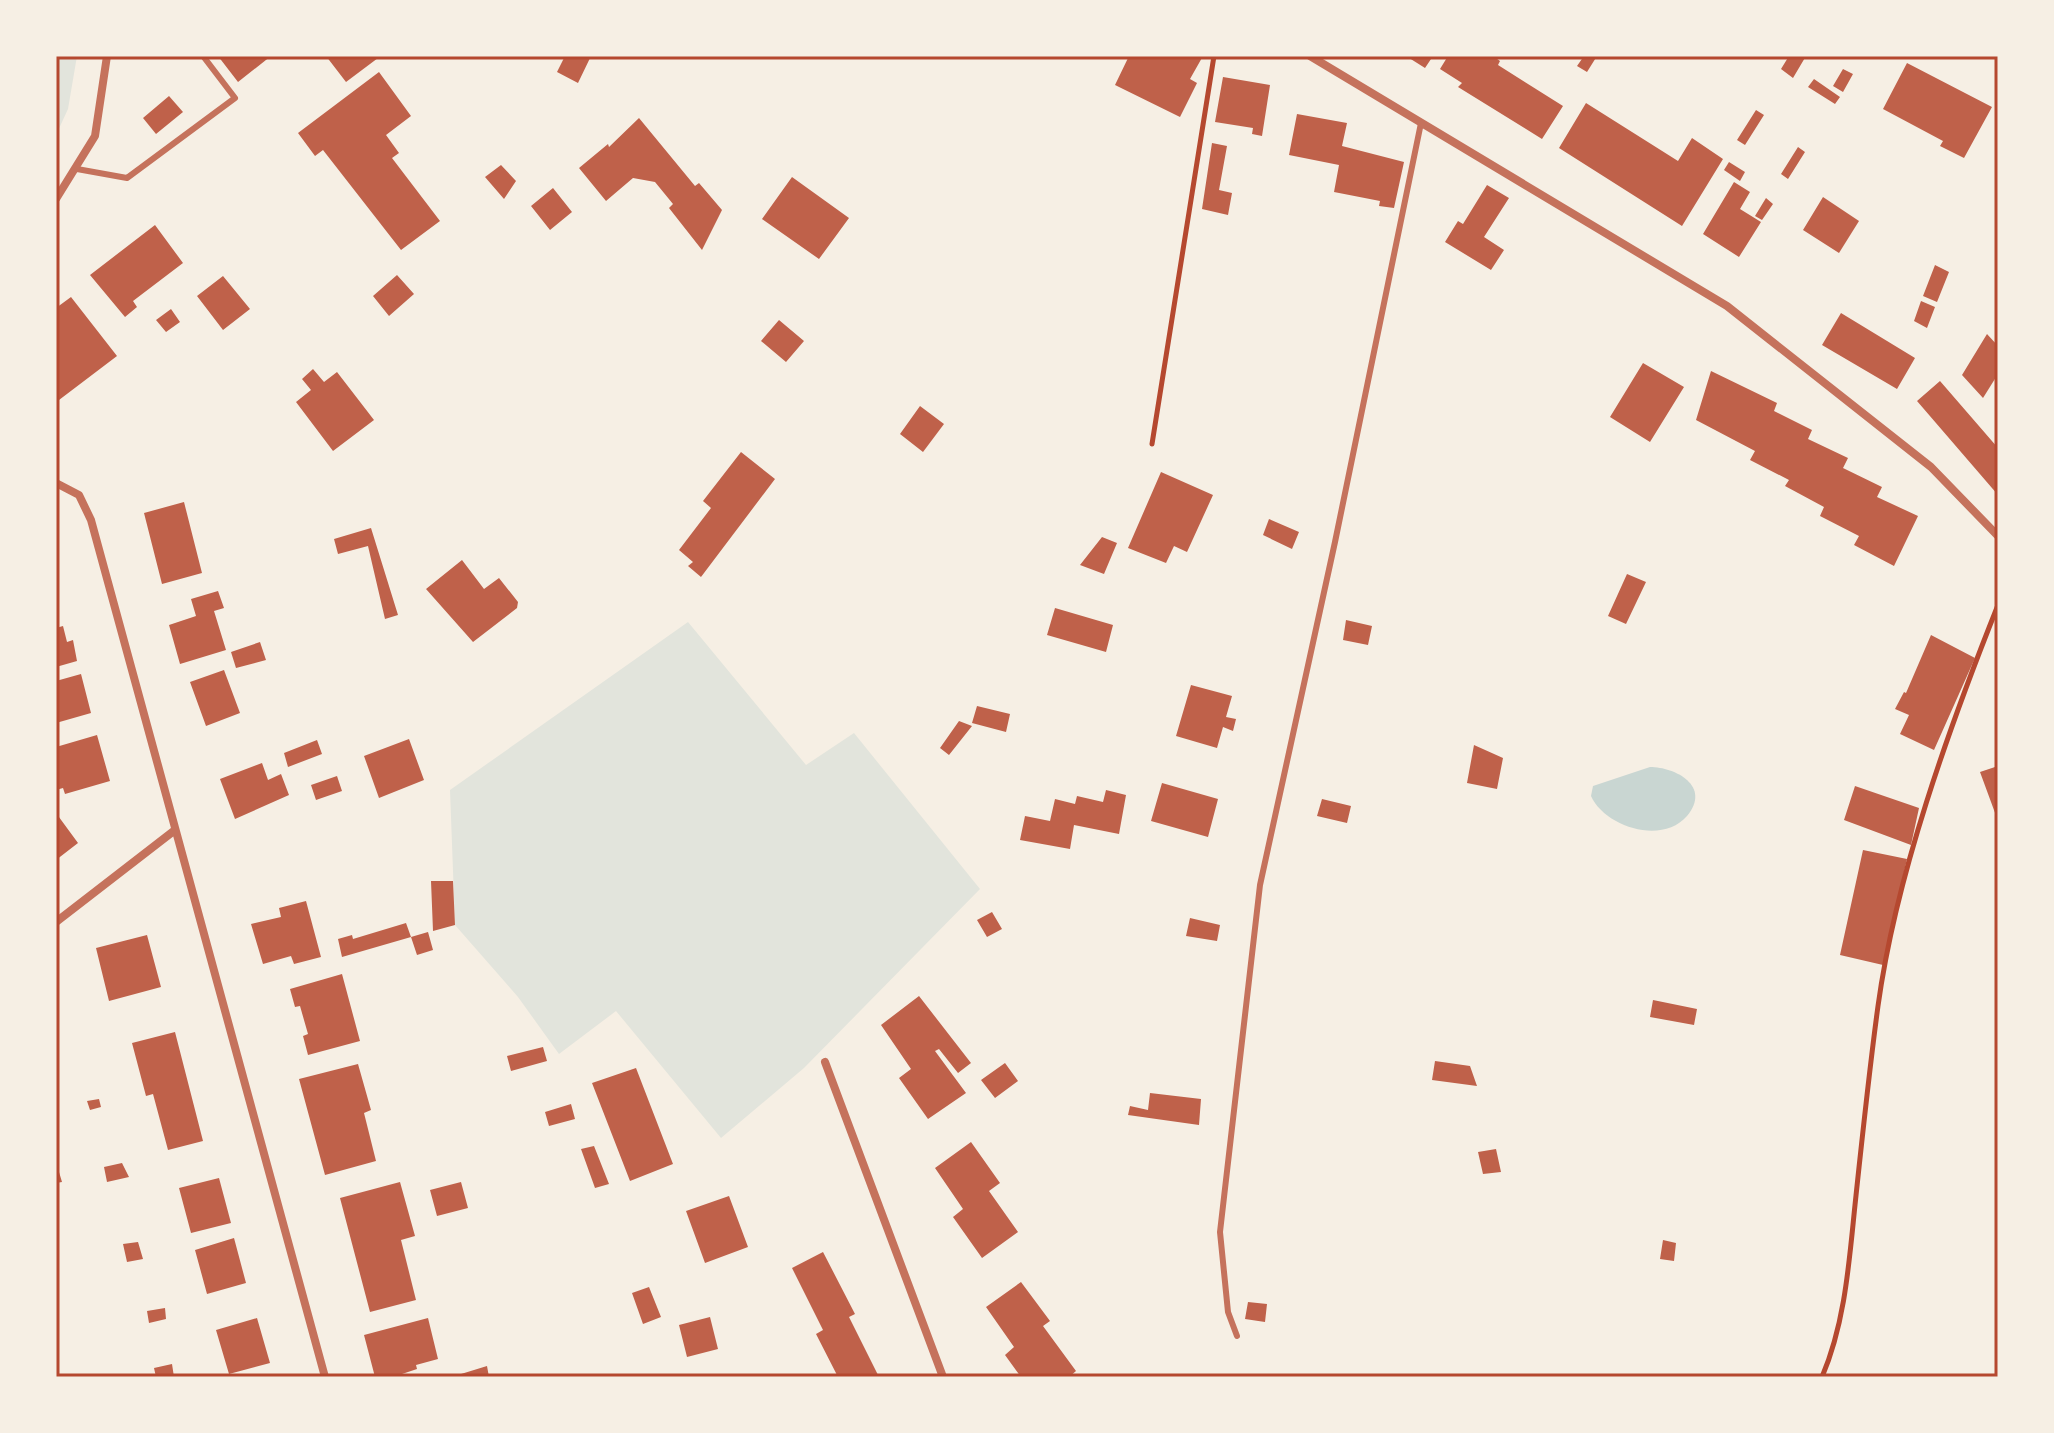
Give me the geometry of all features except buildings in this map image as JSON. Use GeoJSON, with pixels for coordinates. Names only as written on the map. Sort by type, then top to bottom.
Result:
{"type":"FeatureCollection","features":[{"type":"Feature","properties":{"kind":"street"},"geometry":{"type":"LineString","coordinates":[[56,199],[95,136],[107,56]]}},
{"type":"Feature","properties":{"kind":"street"},"geometry":{"type":"LineString","coordinates":[[1310,56],[1727,306],[1931,467],[1998,536]]}},
{"type":"Feature","properties":{"kind":"street"},"geometry":{"type":"LineString","coordinates":[[56,483],[79,495],[91,520],[325,1377]]}},
{"type":"Feature","properties":{"kind":"street"},"geometry":{"type":"LineString","coordinates":[[56,922],[175,830]]}},
{"type":"Feature","properties":{"kind":"street"},"geometry":{"type":"LineString","coordinates":[[825,1062],[943,1377]]}},
{"type":"Feature","properties":{"kind":"lane"},"geometry":{"type":"LineString","coordinates":[[77,169],[127,178],[235,98],[203,56]]}},
{"type":"Feature","properties":{"kind":"lane"},"geometry":{"type":"LineString","coordinates":[[1237,1336],[1228,1312],[1220,1232],[1260,885],[1335,542],[1421,123]]}},
{"type":"Feature","properties":{"kind":"path"},"geometry":{"type":"LineString","coordinates":[[1152,444],[1214,56]]}},
{"type":"Feature","properties":{"kind":"path"},"geometry":{"type":"LineString","coordinates":[[1822,1377],[1833,1353],[1849,1269],[1879,1002],[1911,856],[1971,673],[1998,605]]}},
{"type":"Feature","properties":{"kind":"shaded area"},"geometry":{"type":"Polygon","coordinates":[[[56,56],[77,56],[68,109],[56,135],[56,56]]]}},
{"type":"Feature","properties":{"kind":"shaded area"},"geometry":{"type":"Polygon","coordinates":[[[688,622],[806,765],[854,733],[980,889],[804,1068],[721,1138],[616,1011],[559,1054],[518,997],[455,925],[450,790],[688,622]]]}},
{"type":"Feature","properties":{"kind":"shaded area"},"geometry":{"type":"Polygon","coordinates":[[[1650,767],[1670,770],[1693,787],[1694,805],[1676,825],[1649,831],[1621,824],[1598,807],[1591,796],[1593,786],[1650,767]]]}}]}
